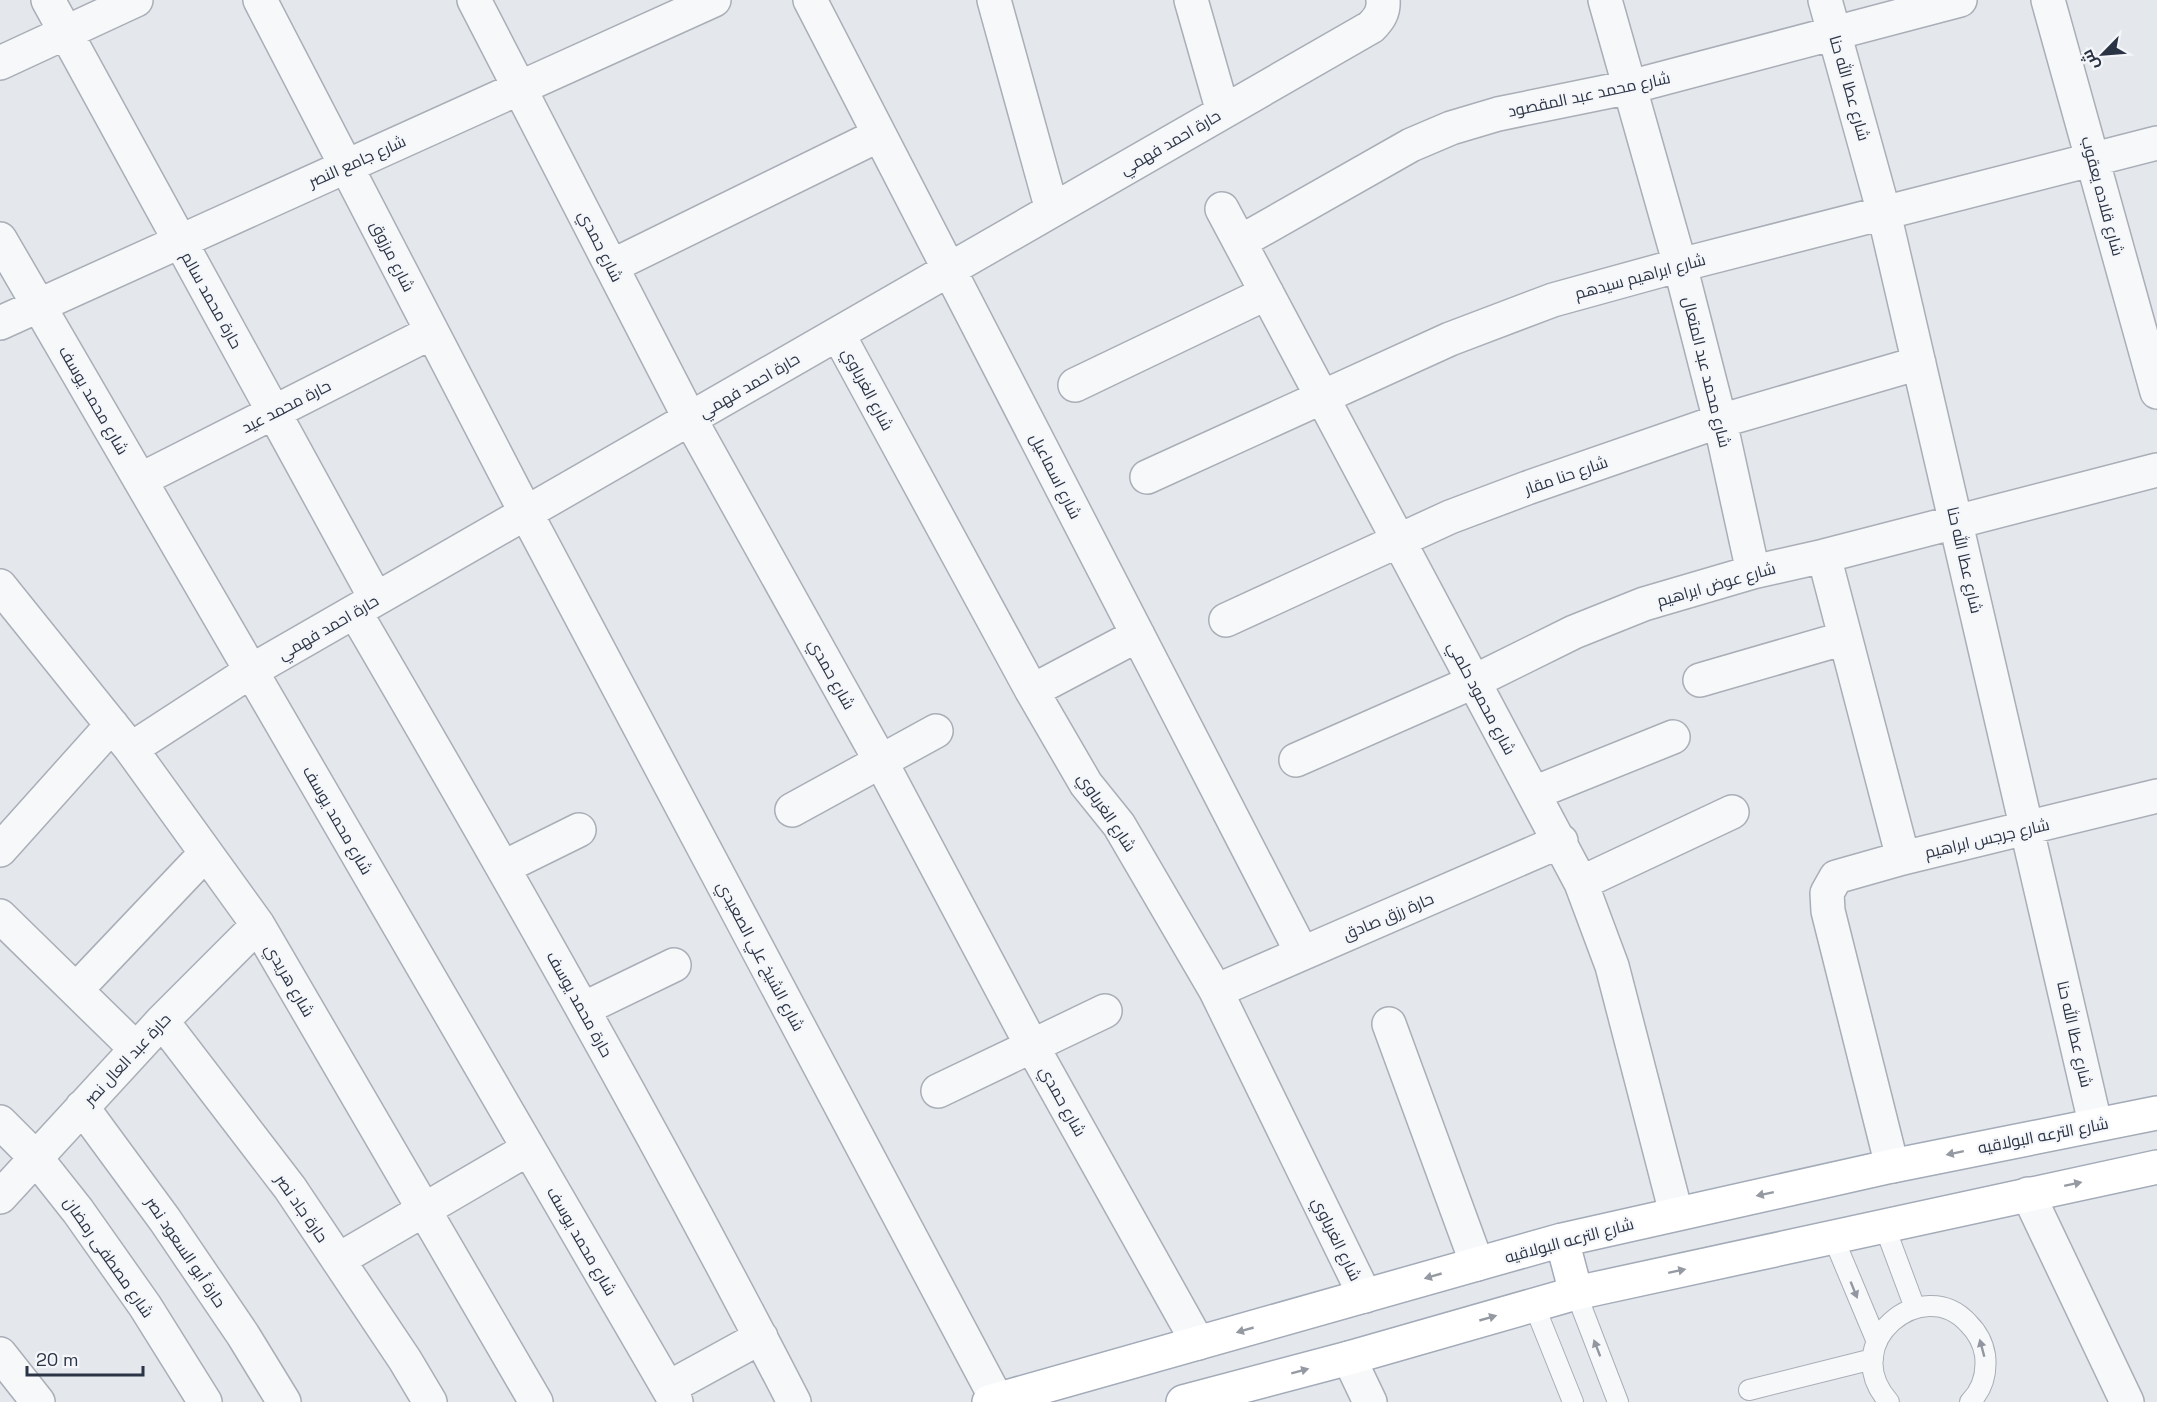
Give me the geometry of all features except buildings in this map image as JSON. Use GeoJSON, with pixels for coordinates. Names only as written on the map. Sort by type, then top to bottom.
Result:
{"type":"FeatureCollection","features":[{"type":"Feature","properties":{"kind":"main road","name":"شارع الترعه البولاقيه"},"geometry":{"type":"LineString","coordinates":[[993,1401],[1562,1240],[1892,1166],[2157,1113]]}},
{"type":"Feature","properties":{"kind":"main road"},"geometry":{"type":"LineString","coordinates":[[1183,1402],[1349,1358],[1576,1293],[2157,1167]]}},
{"type":"Feature","properties":{"kind":"main road"},"geometry":{"type":"LineString","coordinates":[[1562,1240],[1576,1293]]}},
{"type":"Feature","properties":{"kind":"street","name":"حارة محمد سالم"},"geometry":{"type":"LineString","coordinates":[[48,0],[273,412],[365,605]]}},
{"type":"Feature","properties":{"kind":"street"},"geometry":{"type":"LineString","coordinates":[[0,63],[136,0]]}},
{"type":"Feature","properties":{"kind":"street","name":"شارع مرزوق"},"geometry":{"type":"LineString","coordinates":[[260,0],[526,513]]}},
{"type":"Feature","properties":{"kind":"street","name":"شارع حمدي"},"geometry":{"type":"LineString","coordinates":[[474,0],[690,419],[880,760],[1032,1046],[1198,1343]]}},
{"type":"Feature","properties":{"kind":"street","name":"شارع جامع النصر"},"geometry":{"type":"LineString","coordinates":[[0,323],[519,88],[680,7],[714,0]]}},
{"type":"Feature","properties":{"kind":"street","name":"شارع اسماعيل"},"geometry":{"type":"LineString","coordinates":[[810,0],[1302,953]]}},
{"type":"Feature","properties":{"kind":"street"},"geometry":{"type":"LineString","coordinates":[[994,0],[1052,210]]}},
{"type":"Feature","properties":{"kind":"street"},"geometry":{"type":"LineString","coordinates":[[1191,0],[1223,112]]}},
{"type":"Feature","properties":{"kind":"street","name":"شارع محمد عبد المتعال"},"geometry":{"type":"LineString","coordinates":[[1605,0],[1680,265],[1720,421],[1753,572]]}},
{"type":"Feature","properties":{"kind":"street","name":"شارع عطا الله حنا"},"geometry":{"type":"LineString","coordinates":[[1825,0],[1884,213],[2096,1124]]}},
{"type":"Feature","properties":{"kind":"street","name":"شارع محمد عبد المقصود"},"geometry":{"type":"LineString","coordinates":[[1240,242],[1411,145],[1451,128],[1498,114],[1630,87],[1960,0]]}},
{"type":"Feature","properties":{"kind":"street","name":"شارع قلاده يعقوب"},"geometry":{"type":"LineString","coordinates":[[2048,0],[2157,392]]}},
{"type":"Feature","properties":{"kind":"street","name":"حارة احمد فهمي"},"geometry":{"type":"LineString","coordinates":[[0,850],[121,737],[251,671],[838,334],[1223,112],[1377,14]]}},
{"type":"Feature","properties":{"kind":"street"},"geometry":{"type":"LineString","coordinates":[[612,266],[879,135]]}},
{"type":"Feature","properties":{"kind":"street","name":"شارع ابراهيم سيدهم"},"geometry":{"type":"LineString","coordinates":[[1147,477],[1450,339],[1543,303],[1680,265],[2157,143]]}},
{"type":"Feature","properties":{"kind":"street","name":"شارع محمود حلمي"},"geometry":{"type":"LineString","coordinates":[[1222,209],[1473,682],[1561,841],[1581,883],[1612,966],[1676,1213]]}},
{"type":"Feature","properties":{"kind":"street","name":"شارع محمد يوسف"},"geometry":{"type":"LineString","coordinates":[[0,239],[672,1395]]}},
{"type":"Feature","properties":{"kind":"street"},"geometry":{"type":"LineString","coordinates":[[1075,385],[1267,293]]}},
{"type":"Feature","properties":{"kind":"street","name":"حارة محمد عيد"},"geometry":{"type":"LineString","coordinates":[[140,480],[432,332]]}},
{"type":"Feature","properties":{"kind":"street","name":"شارع الغرباوي"},"geometry":{"type":"LineString","coordinates":[[838,334],[1032,691],[1086,784],[1119,825],[1216,992],[1365,1296]]}},
{"type":"Feature","properties":{"kind":"street","name":"شارع حنا مقار"},"geometry":{"type":"LineString","coordinates":[[1226,620],[1450,517],[1516,492],[1720,421],[1919,363]]}},
{"type":"Feature","properties":{"kind":"street","name":"شارع عوض ابراهيم"},"geometry":{"type":"LineString","coordinates":[[1296,760],[1473,682],[1574,632],[1634,608],[1753,572],[1824,556],[2157,470]]}},
{"type":"Feature","properties":{"kind":"street","name":"شارع الشيخ علي الصعيدي"},"geometry":{"type":"LineString","coordinates":[[526,513],[993,1401]]}},
{"type":"Feature","properties":{"kind":"street"},"geometry":{"type":"LineString","coordinates":[[1824,556],[1903,858]]}},
{"type":"Feature","properties":{"kind":"street","name":"حارة محمد يوسف"},"geometry":{"type":"LineString","coordinates":[[365,605],[794,1402]]}},
{"type":"Feature","properties":{"kind":"street","name":"شارع هريدي"},"geometry":{"type":"LineString","coordinates":[[6,607],[121,737],[258,925],[536,1402]]}},
{"type":"Feature","properties":{"kind":"street"},"geometry":{"type":"LineString","coordinates":[[1032,691],[1138,635]]}},
{"type":"Feature","properties":{"kind":"street"},"geometry":{"type":"LineString","coordinates":[[1700,680],[1845,638]]}},
{"type":"Feature","properties":{"kind":"street"},"geometry":{"type":"LineString","coordinates":[[792,810],[936,731]]}},
{"type":"Feature","properties":{"kind":"street"},"geometry":{"type":"LineString","coordinates":[[1534,793],[1673,737]]}},
{"type":"Feature","properties":{"kind":"street","name":"شارع جرجس ابراهيم"},"geometry":{"type":"LineString","coordinates":[[1892,1166],[1828,911],[1827,893],[1836,877],[1903,858],[2157,796]]}},
{"type":"Feature","properties":{"kind":"street"},"geometry":{"type":"LineString","coordinates":[[1581,883],[1732,812]]}},
{"type":"Feature","properties":{"kind":"street"},"geometry":{"type":"LineString","coordinates":[[504,867],[579,830]]}},
{"type":"Feature","properties":{"kind":"street","name":"حارة رزق صادق"},"geometry":{"type":"LineString","coordinates":[[1216,992],[1561,841]]}},
{"type":"Feature","properties":{"kind":"street"},"geometry":{"type":"LineString","coordinates":[[76,990],[206,853]]}},
{"type":"Feature","properties":{"kind":"street"},"geometry":{"type":"LineString","coordinates":[[0,916],[136,1049]]}},
{"type":"Feature","properties":{"kind":"street","name":"حارة عبد العال نصر"},"geometry":{"type":"LineString","coordinates":[[0,1197],[162,1021],[258,925]]}},
{"type":"Feature","properties":{"kind":"street"},"geometry":{"type":"LineString","coordinates":[[583,1009],[674,964]]}},
{"type":"Feature","properties":{"kind":"street"},"geometry":{"type":"LineString","coordinates":[[938,1091],[1105,1011]]}},
{"type":"Feature","properties":{"kind":"street","name":"حارة جاد نصر"},"geometry":{"type":"LineString","coordinates":[[162,1021],[290,1188],[405,1360],[430,1402]]}},
{"type":"Feature","properties":{"kind":"street"},"geometry":{"type":"LineString","coordinates":[[1389,1024],[1478,1264]]}},
{"type":"Feature","properties":{"kind":"street","name":"حارة أبو السعود نصر"},"geometry":{"type":"LineString","coordinates":[[82,1107],[165,1220],[243,1335],[284,1402]]}},
{"type":"Feature","properties":{"kind":"street","name":"شارع مصطفى رمضان"},"geometry":{"type":"LineString","coordinates":[[0,1122],[36,1158],[78,1211],[145,1306],[205,1402]]}},
{"type":"Feature","properties":{"kind":"street"},"geometry":{"type":"LineString","coordinates":[[338,1260],[528,1149]]}},
{"type":"Feature","properties":{"kind":"street"},"geometry":{"type":"LineString","coordinates":[[2028,1194],[2127,1402]]}},
{"type":"Feature","properties":{"kind":"street"},"geometry":{"type":"LineString","coordinates":[[672,1395],[760,1337]]}},
{"type":"Feature","properties":{"kind":"street"},"geometry":{"type":"LineString","coordinates":[[0,1354],[38,1402]]}},
{"type":"Feature","properties":{"kind":"street"},"geometry":{"type":"LineString","coordinates":[[1349,1358],[1370,1402]]}},
{"type":"Feature","properties":{"kind":"lane"},"geometry":{"type":"LineString","coordinates":[[1884,1225],[1914,1308]]}},
{"type":"Feature","properties":{"kind":"lane"},"geometry":{"type":"LineString","coordinates":[[1833,1237],[1875,1351]]}},
{"type":"Feature","properties":{"kind":"lane"},"geometry":{"type":"LineString","coordinates":[[1576,1293],[1618,1402]]}},
{"type":"Feature","properties":{"kind":"lane"},"geometry":{"type":"LineString","coordinates":[[1534,1305],[1573,1402]]}},
{"type":"Feature","properties":{"kind":"lane"},"geometry":{"type":"LineString","coordinates":[[1889,1402],[1881,1394],[1874,1377],[1875,1351],[1885,1327],[1899,1315],[1914,1308],[1932,1306],[1950,1310],[1965,1319],[1977,1332],[1984,1349],[1986,1366],[1982,1384],[1970,1402]]}},
{"type":"Feature","properties":{"kind":"lane"},"geometry":{"type":"LineString","coordinates":[[1749,1390],[1875,1351]]}}]}
